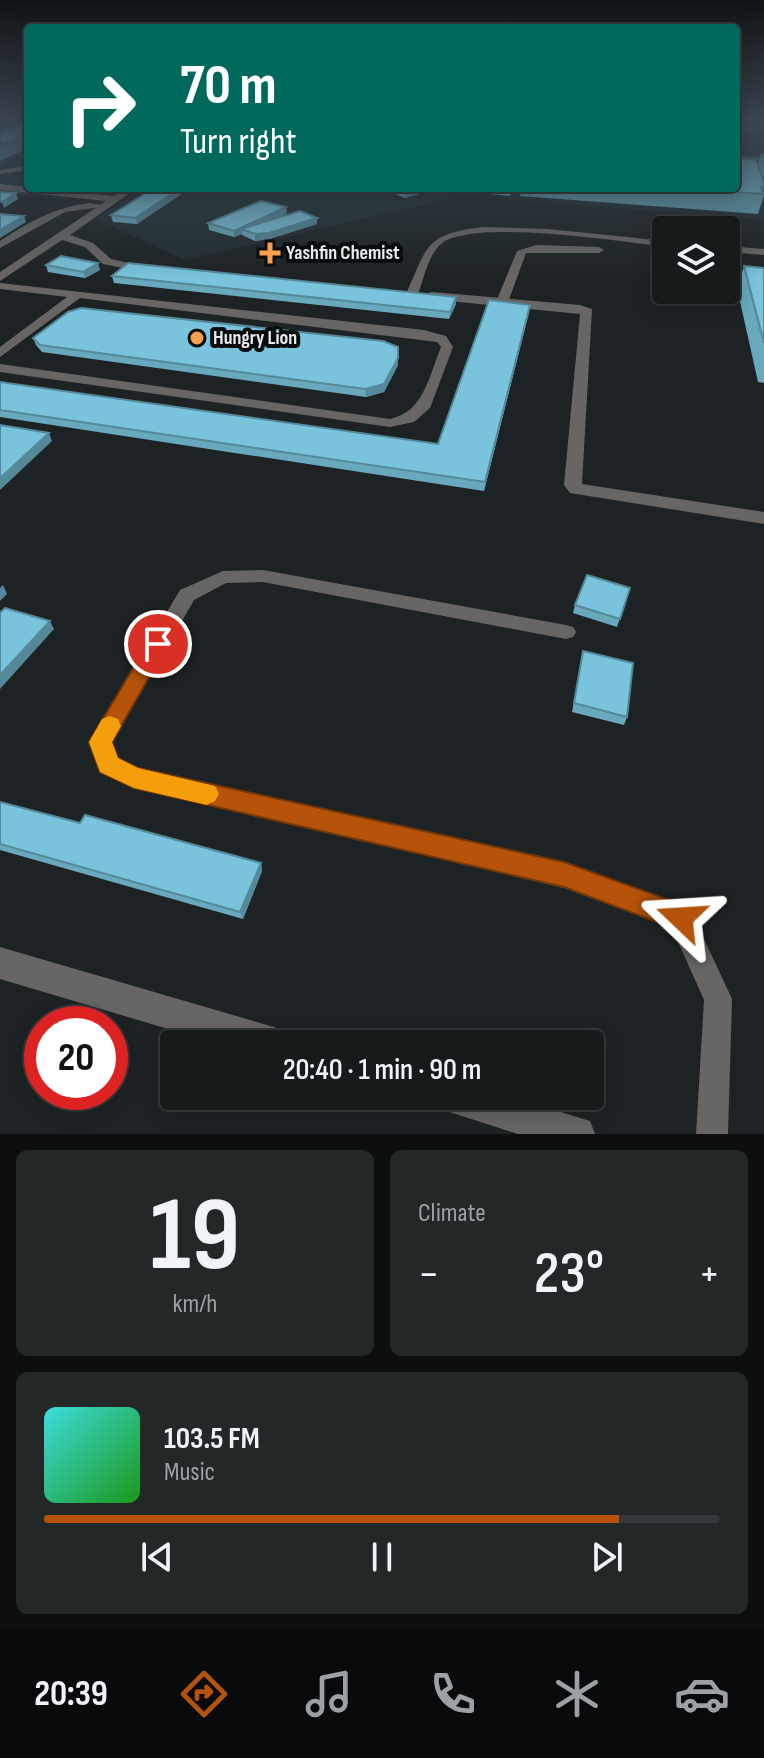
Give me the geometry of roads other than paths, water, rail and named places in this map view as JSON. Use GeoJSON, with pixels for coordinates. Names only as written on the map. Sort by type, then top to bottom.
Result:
{"type":"FeatureCollection","features":[{"type":"Feature","properties":{"kind":"street"},"geometry":{"type":"LineString","coordinates":[[0,187],[24,189]]}},
{"type":"Feature","properties":{"kind":"street"},"geometry":{"type":"LineString","coordinates":[[48,192],[116,199]]}},
{"type":"Feature","properties":{"kind":"street"},"geometry":{"type":"LineString","coordinates":[[0,277],[126,192]]}},
{"type":"Feature","properties":{"kind":"street"},"geometry":{"type":"LineString","coordinates":[[62,236],[89,245],[107,262],[115,264]]}},
{"type":"Feature","properties":{"kind":"street"},"geometry":{"type":"LineString","coordinates":[[31,256],[59,259]]}},
{"type":"Feature","properties":{"kind":"street"},"geometry":{"type":"LineString","coordinates":[[87,262],[159,270]]}},
{"type":"Feature","properties":{"kind":"street"},"geometry":{"type":"LineString","coordinates":[[404,294],[587,312],[573,485],[576,489],[764,518]]}},
{"type":"Feature","properties":{"kind":"street"},"geometry":{"type":"LineString","coordinates":[[0,963],[227,1030]]}},
{"type":"Feature","properties":{"kind":"street"},"geometry":{"type":"LineString","coordinates":[[496,1110],[577,1134]]}},
{"type":"Feature","properties":{"kind":"lane"},"geometry":{"type":"LineString","coordinates":[[0,245],[67,207],[86,204],[105,206]]}},
{"type":"Feature","properties":{"kind":"lane"},"geometry":{"type":"LineString","coordinates":[[404,294],[437,242],[452,233],[520,231],[652,243]]}},
{"type":"Feature","properties":{"kind":"lane"},"geometry":{"type":"LineString","coordinates":[[502,302],[522,251],[536,248],[599,250]]}},
{"type":"Feature","properties":{"kind":"lane"},"geometry":{"type":"LineString","coordinates":[[740,250],[764,252]]}},
{"type":"Feature","properties":{"kind":"lane"},"geometry":{"type":"LineString","coordinates":[[0,286],[424,334],[442,339],[447,347],[425,405],[409,419],[390,423],[0,368]]}},
{"type":"Feature","properties":{"kind":"lane"},"geometry":{"type":"LineString","coordinates":[[0,353],[77,295]]}},
{"type":"Feature","properties":{"kind":"lane"},"geometry":{"type":"LineString","coordinates":[[566,632],[263,576],[223,577],[187,595],[101,742],[108,765],[134,777],[564,875],[681,918],[718,999],[712,1134]]}},
{"type":"Feature","properties":{"kind":"place","name":"Yashfin Chemist"},"geometry":{"type":"Point","coordinates":[270,253]}},
{"type":"Feature","properties":{"kind":"place","name":"Hungry Lion"},"geometry":{"type":"Point","coordinates":[197,338]}}]}
